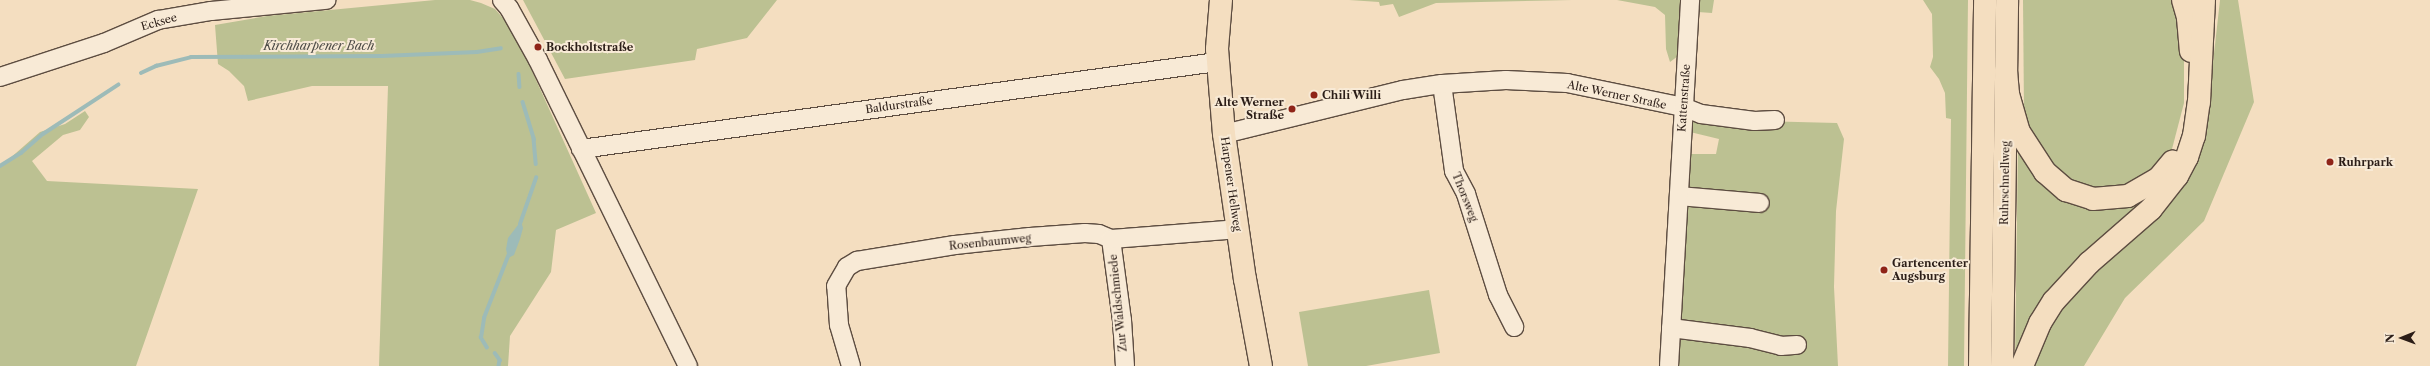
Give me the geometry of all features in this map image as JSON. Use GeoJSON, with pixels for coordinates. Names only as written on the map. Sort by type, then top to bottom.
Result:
{"type":"FeatureCollection","features":[{"type":"Feature","properties":{"kind":"main road","name":"Harpener Hellweg"},"geometry":{"type":"LineString","coordinates":[[1221,0],[1217,62],[1224,134],[1237,229],[1261,366]]}},
{"type":"Feature","properties":{"kind":"main road","name":"Ruhrschnellweg"},"geometry":{"type":"LineString","coordinates":[[1980,366],[1985,0]]}},
{"type":"Feature","properties":{"kind":"main road","name":"Ruhrschnellweg"},"geometry":{"type":"LineString","coordinates":[[2002,366],[2007,0]]}},
{"type":"Feature","properties":{"kind":"main road"},"geometry":{"type":"LineString","coordinates":[[2006,71],[2008,94],[2019,132],[2045,172],[2054,182],[2076,195],[2112,200],[2128,196],[2158,179],[2174,160],[2185,133],[2189,115],[2192,68],[2188,18],[2183,0]]}},
{"type":"Feature","properties":{"kind":"main road"},"geometry":{"type":"LineString","coordinates":[[2022,366],[2040,323],[2054,301],[2089,263],[2151,209],[2169,187],[2187,157],[2194,136],[2200,102],[2205,6]]}},
{"type":"Feature","properties":{"kind":"street","name":"Ecksee"},"geometry":{"type":"LineString","coordinates":[[0,77],[104,43],[158,20],[211,11],[326,0]]}},
{"type":"Feature","properties":{"kind":"street"},"geometry":{"type":"LineString","coordinates":[[502,0],[509,8],[538,60],[688,366]]}},
{"type":"Feature","properties":{"kind":"street","name":"Kattenstraße"},"geometry":{"type":"LineString","coordinates":[[1669,366],[1690,0]]}},
{"type":"Feature","properties":{"kind":"street","name":"Baldurstraße"},"geometry":{"type":"LineString","coordinates":[[581,149],[1217,62]]}},
{"type":"Feature","properties":{"kind":"street","name":"Alte Werner Straße"},"geometry":{"type":"LineString","coordinates":[[1224,134],[1403,90],[1442,84],[1506,80],[1567,84],[1683,107],[1701,114],[1732,119],[1775,120]]}},
{"type":"Feature","properties":{"kind":"street","name":"Thorsweg"},"geometry":{"type":"LineString","coordinates":[[1442,84],[1454,171],[1466,194],[1498,294],[1514,327]]}},
{"type":"Feature","properties":{"kind":"street"},"geometry":{"type":"LineString","coordinates":[[1679,196],[1760,204]]}},
{"type":"Feature","properties":{"kind":"street","name":"Rosenbaumweg"},"geometry":{"type":"LineString","coordinates":[[850,366],[839,325],[836,286],[847,267],[857,260],[955,245],[1030,237],[1085,233],[1099,234],[1111,240],[1237,229]]}},
{"type":"Feature","properties":{"kind":"street","name":"Zur Waldschmiede"},"geometry":{"type":"LineString","coordinates":[[1111,240],[1122,320],[1124,366]]}},
{"type":"Feature","properties":{"kind":"street"},"geometry":{"type":"LineString","coordinates":[[1671,328],[1750,338],[1781,346],[1797,345]]}},
{"type":"Feature","properties":{"kind":"green space"},"geometry":{"type":"Polygon","coordinates":[[[435,0],[470,0],[481,3],[495,9],[514,31],[596,213],[556,230],[551,272],[510,336],[508,366],[379,366],[388,86],[312,86],[248,101],[244,86],[229,71],[218,64],[215,25],[267,16],[435,0]]]}},
{"type":"Feature","properties":{"kind":"green space"},"geometry":{"type":"Polygon","coordinates":[[[523,0],[777,0],[747,38],[697,49],[695,60],[565,79],[523,0]]]}},
{"type":"Feature","properties":{"kind":"green space"},"geometry":{"type":"Polygon","coordinates":[[[1349,0],[1572,0],[1436,3],[1399,17],[1393,4],[1380,6],[1379,2],[1349,0]]]}},
{"type":"Feature","properties":{"kind":"green space"},"geometry":{"type":"Polygon","coordinates":[[[1617,0],[1680,0],[1682,27],[1678,56],[1670,62],[1666,49],[1665,15],[1655,7],[1617,0]]]}},
{"type":"Feature","properties":{"kind":"green space"},"geometry":{"type":"Polygon","coordinates":[[[1698,0],[1714,0],[1712,13],[1698,12],[1698,0]]]}},
{"type":"Feature","properties":{"kind":"green space"},"geometry":{"type":"Polygon","coordinates":[[[1923,0],[1968,0],[1964,366],[1948,366],[1951,119],[1946,118],[1945,93],[1939,79],[1930,67],[1933,57],[1932,14],[1923,0]]]}},
{"type":"Feature","properties":{"kind":"green space"},"geometry":{"type":"Polygon","coordinates":[[[2023,0],[2176,0],[2184,22],[2184,103],[2172,149],[2159,168],[2143,182],[2109,192],[2060,178],[2031,136],[2024,112],[2023,0]]]}},
{"type":"Feature","properties":{"kind":"green space"},"geometry":{"type":"Polygon","coordinates":[[[2220,0],[2238,0],[2254,102],[2204,221],[2125,298],[2084,366],[2033,366],[2042,335],[2206,125],[2220,0]]]}},
{"type":"Feature","properties":{"kind":"green space"},"geometry":{"type":"Polygon","coordinates":[[[85,111],[89,117],[80,130],[63,135],[32,161],[47,181],[198,189],[136,366],[0,366],[0,167],[40,132],[65,124],[85,111]]]}},
{"type":"Feature","properties":{"kind":"green space"},"geometry":{"type":"Polygon","coordinates":[[[1691,119],[1837,123],[1844,139],[1836,211],[1834,287],[1838,366],[1677,366],[1691,154],[1716,154],[1719,139],[1690,132],[1691,119]]]}},
{"type":"Feature","properties":{"kind":"green space"},"geometry":{"type":"Polygon","coordinates":[[[2018,143],[2049,186],[2152,191],[2015,365],[2018,143]]]}},
{"type":"Feature","properties":{"kind":"green space"},"geometry":{"type":"Polygon","coordinates":[[[1429,290],[1440,353],[1366,366],[1308,366],[1299,312],[1429,290]]]}},
{"type":"Feature","properties":{"kind":"water"},"geometry":{"type":"Polygon","coordinates":[[[521,221],[523,228],[520,239],[514,255],[508,258],[506,249],[508,238],[521,221]]]}},
{"type":"Feature","properties":{"kind":"waterway","name":"Kirchharpener Bach"},"geometry":{"type":"LineString","coordinates":[[141,73],[156,66],[191,57],[382,56],[477,52],[501,48]]}},
{"type":"Feature","properties":{"kind":"waterway","name":"Kirchharpener Bach"},"geometry":{"type":"LineString","coordinates":[[519,74],[520,87]]}},
{"type":"Feature","properties":{"kind":"waterway","name":"Kirchharpener Bach"},"geometry":{"type":"LineString","coordinates":[[0,166],[21,153],[43,134],[118,85]]}},
{"type":"Feature","properties":{"kind":"waterway","name":"Kirchharpener Bach"},"geometry":{"type":"LineString","coordinates":[[523,102],[534,139],[536,164]]}},
{"type":"Feature","properties":{"kind":"waterway","name":"Kirchharpener Bach"},"geometry":{"type":"LineString","coordinates":[[520,224],[536,178]]}},
{"type":"Feature","properties":{"kind":"waterway","name":"Kirchharpener Bach"},"geometry":{"type":"LineString","coordinates":[[487,348],[481,338],[484,318],[509,254]]}},
{"type":"Feature","properties":{"kind":"waterway","name":"Kirchharpener Bach"},"geometry":{"type":"LineString","coordinates":[[495,353],[500,360],[499,366]]}},
{"type":"Feature","properties":{"kind":"place","name":"Bockholtstraße"},"geometry":{"type":"Point","coordinates":[538,47]}},
{"type":"Feature","properties":{"kind":"place","name":"Chili Willi"},"geometry":{"type":"Point","coordinates":[1314,95]}},
{"type":"Feature","properties":{"kind":"place","name":"Alte Werner Straße"},"geometry":{"type":"Point","coordinates":[1292,109]}},
{"type":"Feature","properties":{"kind":"place","name":"Ruhrpark"},"geometry":{"type":"Point","coordinates":[2330,162]}},
{"type":"Feature","properties":{"kind":"place","name":"Gartencenter Augsburg"},"geometry":{"type":"Point","coordinates":[1884,270]}}]}
